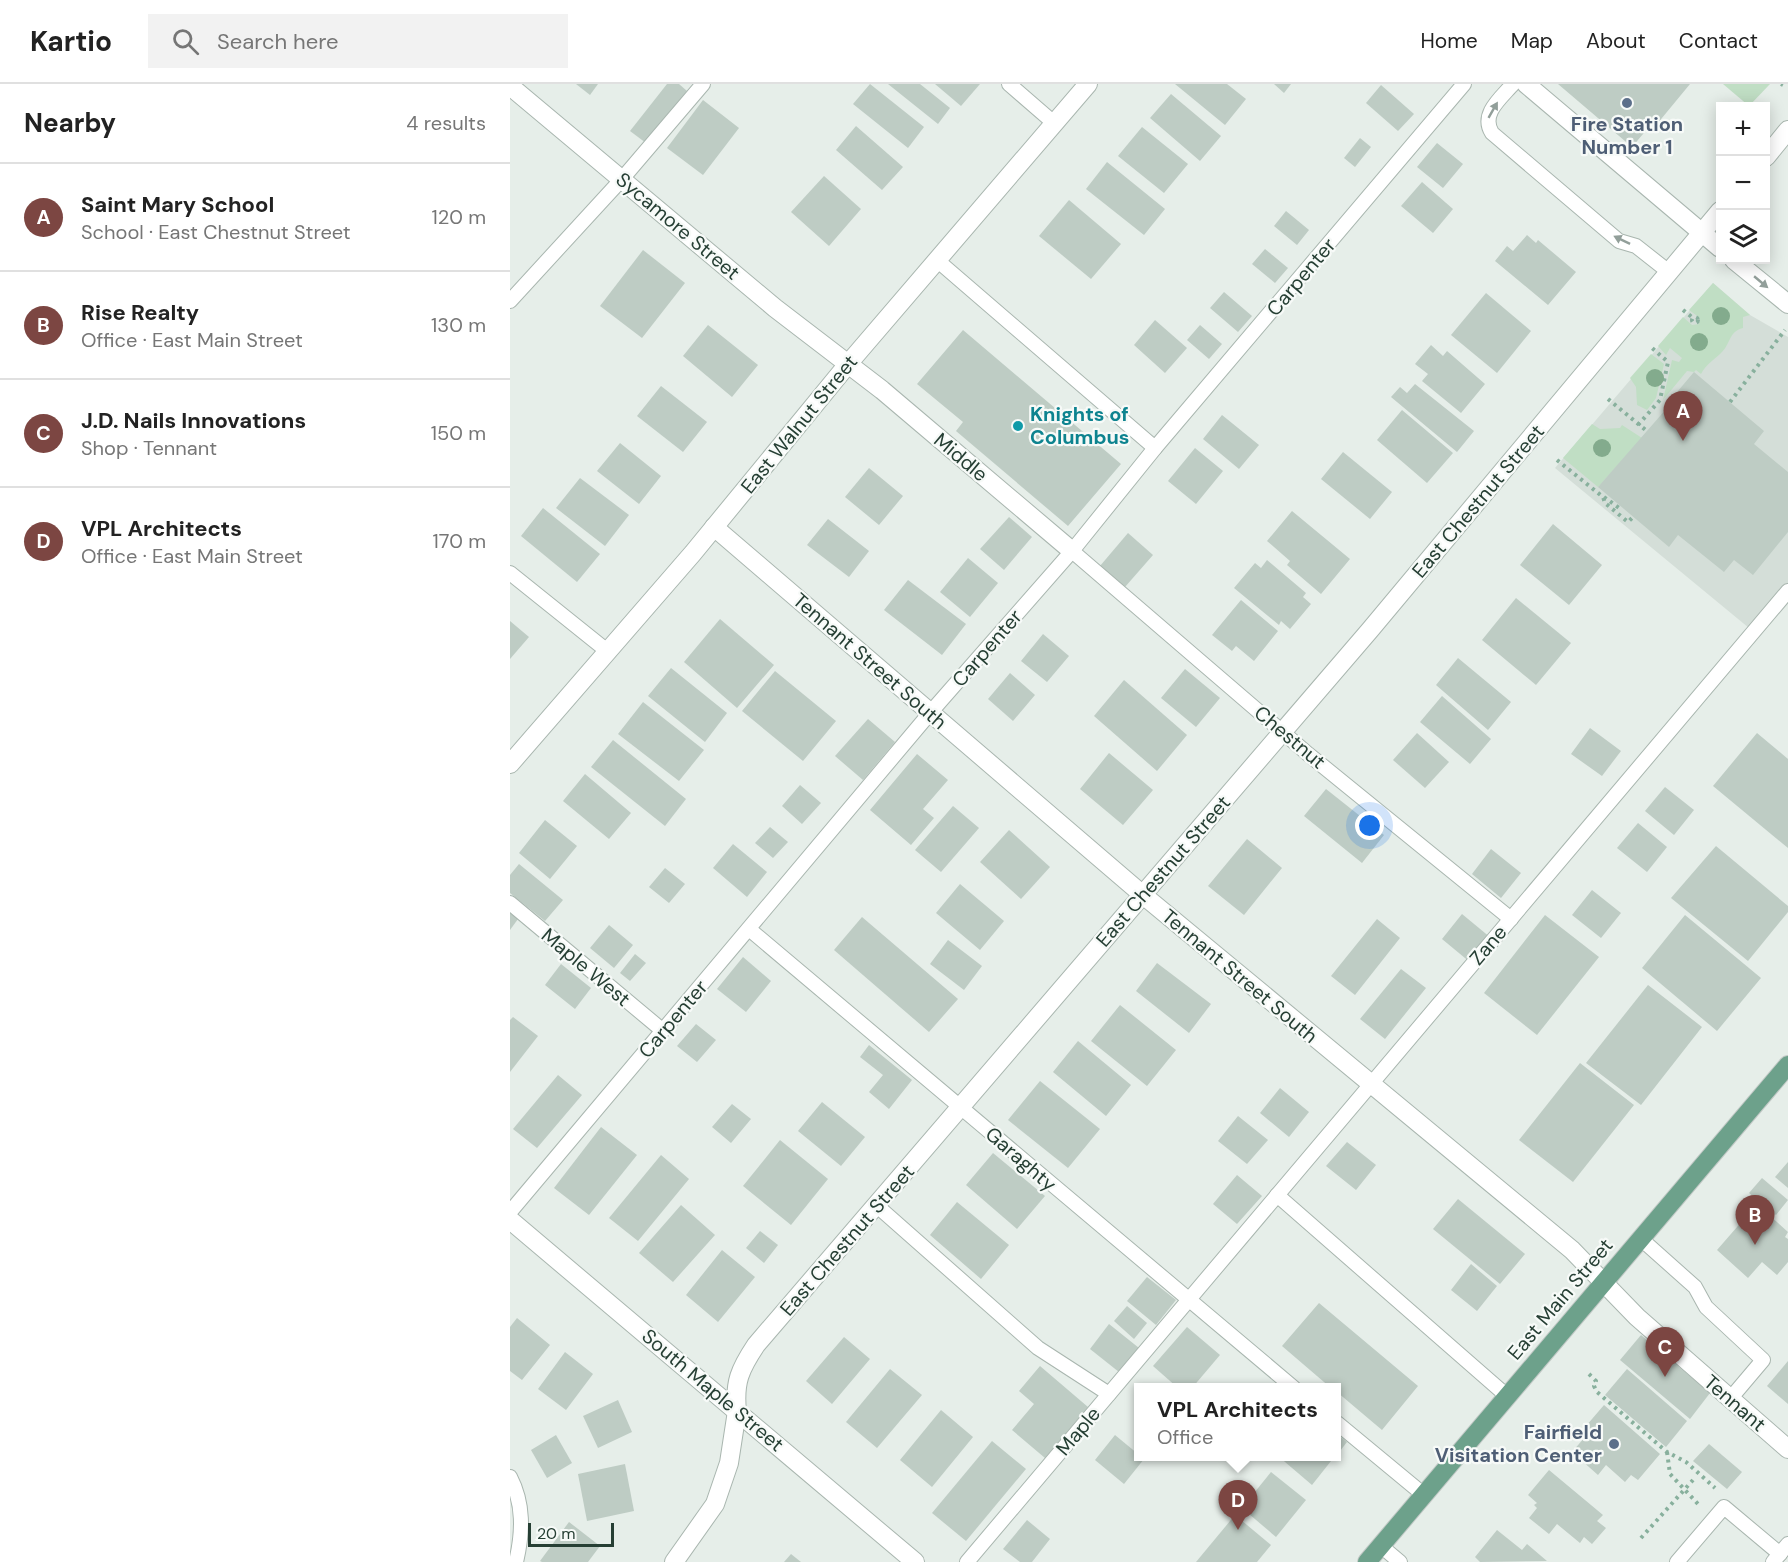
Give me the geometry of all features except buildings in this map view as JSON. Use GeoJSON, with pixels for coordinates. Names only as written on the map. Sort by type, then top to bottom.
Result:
{"type":"FeatureCollection","features":[{"type":"Feature","properties":{"kind":"main road","name":"East Main Street"},"geometry":{"type":"LineString","coordinates":[[1367,1562],[1788,1065]]}},
{"type":"Feature","properties":{"kind":"street","name":"East Walnut Street"},"geometry":{"type":"LineString","coordinates":[[510,764],[714,527],[848,364],[1088,84]]}},
{"type":"Feature","properties":{"kind":"street"},"geometry":{"type":"LineString","coordinates":[[1526,84],[1716,244]]}},
{"type":"Feature","properties":{"kind":"street","name":"Sycamore Street"},"geometry":{"type":"LineString","coordinates":[[510,86],[775,308],[848,364]]}},
{"type":"Feature","properties":{"kind":"street"},"geometry":{"type":"LineString","coordinates":[[1767,156],[1788,130]]}},
{"type":"Feature","properties":{"kind":"street","name":"East Chestnut Street"},"geometry":{"type":"LineString","coordinates":[[674,1562],[715,1504],[729,1463],[740,1367],[756,1345],[1283,731],[1716,216]]}},
{"type":"Feature","properties":{"kind":"street"},"geometry":{"type":"LineString","coordinates":[[1739,264],[1788,304]]}},
{"type":"Feature","properties":{"kind":"street","name":"Middle"},"geometry":{"type":"LineString","coordinates":[[848,364],[1072,551]]}},
{"type":"Feature","properties":{"kind":"street","name":"Tennant Street South"},"geometry":{"type":"LineString","coordinates":[[714,527],[1143,895],[1572,1251],[1603,1283]]}},
{"type":"Feature","properties":{"kind":"street","name":"South Maple Street"},"geometry":{"type":"LineString","coordinates":[[510,1220],[915,1562]]}},
{"type":"Feature","properties":{"kind":"street","name":"Tennant"},"geometry":{"type":"LineString","coordinates":[[1603,1283],[1788,1449]]}},
{"type":"Feature","properties":{"kind":"lane"},"geometry":{"type":"LineString","coordinates":[[510,301],[622,179],[703,84]]}},
{"type":"Feature","properties":{"kind":"lane"},"geometry":{"type":"LineString","coordinates":[[1009,84],[1054,123]]}},
{"type":"Feature","properties":{"kind":"lane","name":"Carpenter"},"geometry":{"type":"LineString","coordinates":[[510,1212],[930,713],[1072,551],[1155,448],[1464,84]]}},
{"type":"Feature","properties":{"kind":"lane"},"geometry":{"type":"LineString","coordinates":[[1513,84],[1490,112],[1488,120],[1492,133],[1619,241],[1636,246],[1669,272]]}},
{"type":"Feature","properties":{"kind":"lane"},"geometry":{"type":"LineString","coordinates":[[938,261],[1155,448]]}},
{"type":"Feature","properties":{"kind":"lane","name":"Chestnut"},"geometry":{"type":"LineString","coordinates":[[1072,551],[1283,731],[1510,919]]}},
{"type":"Feature","properties":{"kind":"lane"},"geometry":{"type":"LineString","coordinates":[[510,573],[606,650]]}},
{"type":"Feature","properties":{"kind":"lane","name":"Zane"},"geometry":{"type":"LineString","coordinates":[[1189,1300],[1788,591]]}},
{"type":"Feature","properties":{"kind":"lane","name":"Maple West"},"geometry":{"type":"LineString","coordinates":[[510,903],[662,1030]]}},
{"type":"Feature","properties":{"kind":"lane","name":"Garaghty"},"geometry":{"type":"LineString","coordinates":[[749,929],[1288,1383]]}},
{"type":"Feature","properties":{"kind":"lane"},"geometry":{"type":"LineString","coordinates":[[1277,1195],[1507,1396]]}},
{"type":"Feature","properties":{"kind":"lane"},"geometry":{"type":"LineString","coordinates":[[876,1205],[1038,1348],[1109,1394]]}},
{"type":"Feature","properties":{"kind":"lane"},"geometry":{"type":"LineString","coordinates":[[1640,1238],[1695,1287],[1706,1307],[1763,1360],[1730,1399]]}},
{"type":"Feature","properties":{"kind":"lane","name":"Maple"},"geometry":{"type":"LineString","coordinates":[[967,1562],[1189,1300]]}},
{"type":"Feature","properties":{"kind":"lane"},"geometry":{"type":"LineString","coordinates":[[1341,1426],[1424,1495]]}},
{"type":"Feature","properties":{"kind":"lane"},"geometry":{"type":"LineString","coordinates":[[510,1477],[520,1496],[520,1545],[516,1562]]}},
{"type":"Feature","properties":{"kind":"lane"},"geometry":{"type":"LineString","coordinates":[[1677,1562],[1724,1507],[1780,1553]]}},
{"type":"Feature","properties":{"kind":"lane"},"geometry":{"type":"LineString","coordinates":[[1381,1546],[1400,1562]]}},
{"type":"Feature","properties":{"kind":"path"},"geometry":{"type":"LineString","coordinates":[[1683,310],[1692,318]]}},
{"type":"Feature","properties":{"kind":"path"},"geometry":{"type":"LineString","coordinates":[[1730,402],[1785,330]]}},
{"type":"Feature","properties":{"kind":"path"},"geometry":{"type":"LineString","coordinates":[[1638,425],[1660,400],[1668,362],[1651,347]]}},
{"type":"Feature","properties":{"kind":"path"},"geometry":{"type":"LineString","coordinates":[[1608,399],[1647,432]]}},
{"type":"Feature","properties":{"kind":"path"},"geometry":{"type":"LineString","coordinates":[[1557,460],[1622,510]]}},
{"type":"Feature","properties":{"kind":"path"},"geometry":{"type":"LineString","coordinates":[[1603,497],[1605,503],[1629,522],[1633,517]]}},
{"type":"Feature","properties":{"kind":"path"},"geometry":{"type":"LineString","coordinates":[[1589,1374],[1596,1381],[1594,1386],[1597,1392],[1667,1452],[1686,1462],[1720,1492],[1724,1507]]}},
{"type":"Feature","properties":{"kind":"path"},"geometry":{"type":"LineString","coordinates":[[1667,1452],[1670,1474],[1684,1491]]}},
{"type":"Feature","properties":{"kind":"path"},"geometry":{"type":"LineString","coordinates":[[1641,1538],[1693,1480]]}},
{"type":"Feature","properties":{"kind":"shaded area"},"geometry":{"type":"Polygon","coordinates":[[[1713,283],[1750,315],[1788,337],[1788,583],[1749,628],[1555,468],[1713,283]]]}},
{"type":"Feature","properties":{"kind":"green space"},"geometry":{"type":"Polygon","coordinates":[[[1723,84],[1770,84],[1753,102],[1744,102],[1723,84]]]}},
{"type":"Feature","properties":{"kind":"green space"},"geometry":{"type":"Polygon","coordinates":[[[1713,283],[1750,315],[1743,317],[1743,328],[1732,335],[1724,350],[1701,374],[1696,370],[1687,371],[1663,400],[1672,360],[1679,362],[1682,358],[1670,348],[1666,355],[1658,346],[1683,317],[1692,325],[1699,324],[1700,318],[1689,310],[1713,283]]]}},
{"type":"Feature","properties":{"kind":"green space"},"geometry":{"type":"Polygon","coordinates":[[[1651,354],[1664,364],[1656,398],[1647,410],[1637,405],[1636,387],[1630,378],[1651,354]]]}},
{"type":"Feature","properties":{"kind":"green space"},"geometry":{"type":"Polygon","coordinates":[[[1592,424],[1600,429],[1620,428],[1622,425],[1642,438],[1598,487],[1563,458],[1592,424]]]}},
{"type":"Feature","properties":{"kind":"place","name":"Fire Station Number 1"},"geometry":{"type":"Point","coordinates":[1627,103]}},
{"type":"Feature","properties":{"kind":"place","name":"Knights of Columbus"},"geometry":{"type":"Point","coordinates":[1018,426]}},
{"type":"Feature","properties":{"kind":"place","name":"Saint Mary School"},"geometry":{"type":"Point","coordinates":[1683,441]}},
{"type":"Feature","properties":{"kind":"place","name":"Rise Realty"},"geometry":{"type":"Point","coordinates":[1755,1245]}},
{"type":"Feature","properties":{"kind":"place","name":"J.D. Nails Innovations"},"geometry":{"type":"Point","coordinates":[1665,1377]}},
{"type":"Feature","properties":{"kind":"place","name":"Fairfield Visitation Center"},"geometry":{"type":"Point","coordinates":[1614,1444]}},
{"type":"Feature","properties":{"kind":"place","name":"VPL Architects"},"geometry":{"type":"Point","coordinates":[1238,1530]}}]}
